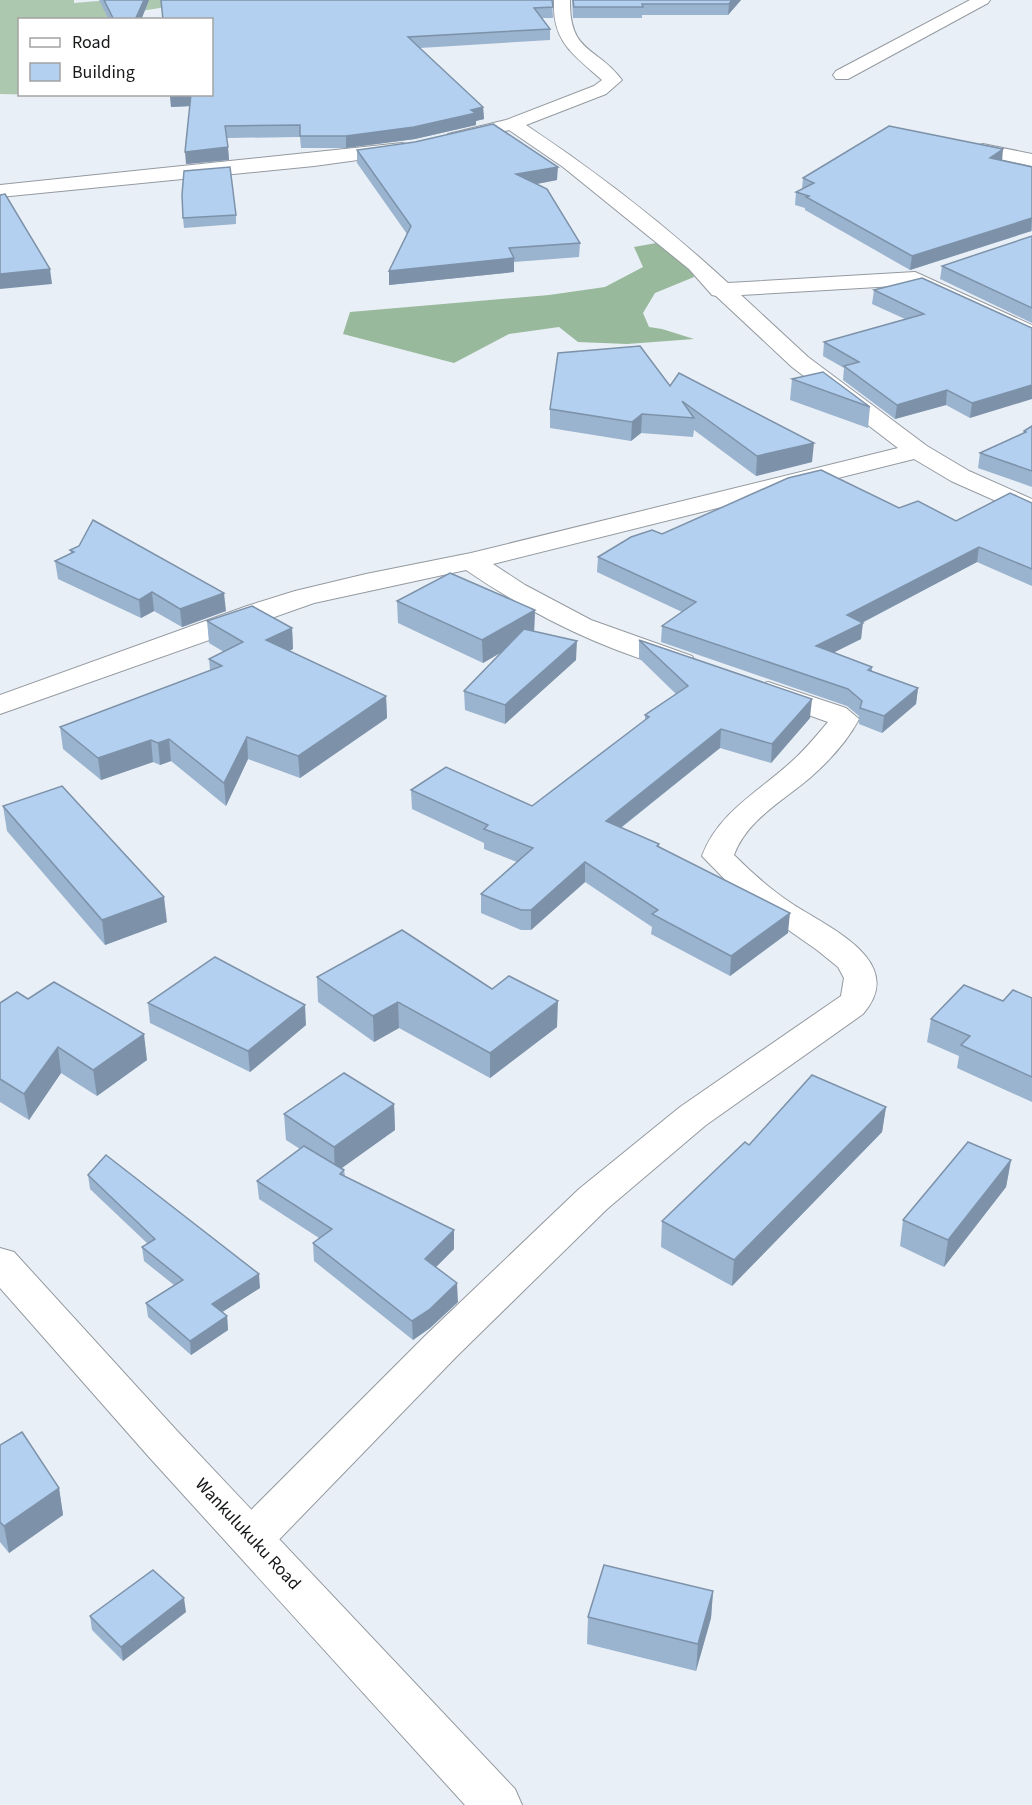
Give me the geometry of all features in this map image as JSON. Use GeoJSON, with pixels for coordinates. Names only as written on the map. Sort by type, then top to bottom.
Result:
{"type":"FeatureCollection","features":[{"type":"Feature","properties":{"kind":"street"},"geometry":{"type":"LineString","coordinates":[[438,142],[512,124],[600,90],[613,81],[572,44],[562,28],[560,17],[562,0]]}},
{"type":"Feature","properties":{"kind":"street"},"geometry":{"type":"LineString","coordinates":[[842,75],[982,0]]}},
{"type":"Feature","properties":{"kind":"street"},"geometry":{"type":"LineString","coordinates":[[512,124],[570,164],[696,265],[720,290],[800,362],[918,451],[960,476],[1032,509]]}},
{"type":"Feature","properties":{"kind":"street"},"geometry":{"type":"LineString","coordinates":[[0,191],[303,161],[415,147]]}},
{"type":"Feature","properties":{"kind":"street"},"geometry":{"type":"LineString","coordinates":[[983,150],[1032,160]]}},
{"type":"Feature","properties":{"kind":"street"},"geometry":{"type":"LineString","coordinates":[[720,290],[915,278],[946,268]]}},
{"type":"Feature","properties":{"kind":"street"},"geometry":{"type":"LineString","coordinates":[[915,278],[1032,334]]}},
{"type":"Feature","properties":{"kind":"street"},"geometry":{"type":"LineString","coordinates":[[0,705],[257,612],[305,597],[471,561],[918,451]]}},
{"type":"Feature","properties":{"kind":"street"},"geometry":{"type":"LineString","coordinates":[[252,1538],[442,1345],[593,1199],[693,1116],[852,1006],[858,999],[861,989],[858,969],[834,947],[769,903],[718,856],[720,846],[728,836],[747,816],[816,755],[841,726],[844,719],[836,714],[581,626],[514,591],[471,561]]}},
{"type":"Feature","properties":{"kind":"street","name":"Wankulukuku Road"},"geometry":{"type":"LineString","coordinates":[[0,1262],[164,1445],[497,1805]]}},
{"type":"Feature","properties":{"kind":"green space"},"geometry":{"type":"Polygon","coordinates":[[[0,0],[74,0],[74,3],[110,0],[188,0],[186,4],[121,14],[120,18],[18,18],[18,94],[0,94],[0,0]]]}},
{"type":"Feature","properties":{"kind":"green space"},"geometry":{"type":"Polygon","coordinates":[[[656,243],[691,264],[694,277],[655,293],[643,313],[649,327],[694,339],[627,344],[578,342],[559,327],[509,334],[454,363],[343,334],[350,312],[549,295],[605,287],[643,267],[634,247],[656,243]]]}},
{"type":"Feature","properties":{"kind":"building"},"geometry":{"type":"Polygon","coordinates":[[[104,0],[144,0],[136,18],[113,18],[104,0]]]}},
{"type":"Feature","properties":{"kind":"building"},"geometry":{"type":"Polygon","coordinates":[[[161,0],[552,0],[553,7],[534,8],[550,29],[408,37],[483,107],[471,110],[476,113],[414,127],[346,136],[300,136],[300,125],[225,126],[228,147],[185,152],[191,96],[213,96],[213,18],[163,18],[161,0]]]}},
{"type":"Feature","properties":{"kind":"building"},"geometry":{"type":"Polygon","coordinates":[[[573,0],[732,0],[729,4],[574,7],[573,0]]]}},
{"type":"Feature","properties":{"kind":"building"},"geometry":{"type":"Polygon","coordinates":[[[493,124],[558,167],[516,174],[547,189],[580,243],[509,248],[514,258],[389,271],[411,226],[357,150],[415,142],[493,124]]]}},
{"type":"Feature","properties":{"kind":"building"},"geometry":{"type":"Polygon","coordinates":[[[889,126],[1003,149],[990,158],[1032,167],[1032,218],[912,256],[806,197],[809,196],[796,192],[814,183],[803,178],[889,126]]]}},
{"type":"Feature","properties":{"kind":"building"},"geometry":{"type":"Polygon","coordinates":[[[230,167],[236,215],[183,218],[184,171],[230,167]]]}},
{"type":"Feature","properties":{"kind":"building"},"geometry":{"type":"Polygon","coordinates":[[[5,194],[50,269],[0,274],[0,195],[5,194]]]}},
{"type":"Feature","properties":{"kind":"building"},"geometry":{"type":"Polygon","coordinates":[[[1032,236],[1032,308],[942,266],[1032,236]]]}},
{"type":"Feature","properties":{"kind":"building"},"geometry":{"type":"Polygon","coordinates":[[[922,278],[1032,328],[1032,385],[972,403],[947,390],[897,405],[844,366],[859,362],[824,342],[924,314],[874,290],[922,278]]]}},
{"type":"Feature","properties":{"kind":"building"},"geometry":{"type":"Polygon","coordinates":[[[640,346],[670,386],[679,373],[814,443],[757,456],[682,401],[694,418],[642,414],[632,422],[550,409],[558,353],[640,346]]]}},
{"type":"Feature","properties":{"kind":"building"},"geometry":{"type":"Polygon","coordinates":[[[823,372],[870,407],[792,379],[823,372]]]}},
{"type":"Feature","properties":{"kind":"building"},"geometry":{"type":"Polygon","coordinates":[[[1032,426],[1032,471],[980,453],[1026,432],[1024,431],[1032,426]]]}},
{"type":"Feature","properties":{"kind":"building"},"geometry":{"type":"Polygon","coordinates":[[[821,470],[899,508],[918,501],[956,521],[1010,493],[1032,503],[1032,569],[979,547],[847,615],[863,623],[816,646],[872,667],[868,670],[918,688],[884,716],[860,708],[862,701],[848,689],[662,626],[696,602],[598,557],[631,537],[652,530],[662,534],[788,478],[821,470]]]}},
{"type":"Feature","properties":{"kind":"building"},"geometry":{"type":"Polygon","coordinates":[[[93,520],[224,593],[180,609],[152,592],[139,600],[55,561],[74,552],[70,550],[79,546],[93,520]]]}},
{"type":"Feature","properties":{"kind":"building"},"geometry":{"type":"Polygon","coordinates":[[[450,573],[535,610],[482,640],[397,601],[450,573]]]}},
{"type":"Feature","properties":{"kind":"building"},"geometry":{"type":"Polygon","coordinates":[[[252,606],[292,628],[266,640],[386,696],[298,756],[247,737],[224,783],[169,739],[158,743],[151,740],[98,758],[60,727],[222,666],[209,659],[243,642],[207,621],[252,606]]]}},
{"type":"Feature","properties":{"kind":"building"},"geometry":{"type":"Polygon","coordinates":[[[524,629],[577,641],[505,705],[464,691],[524,629]]]}},
{"type":"Feature","properties":{"kind":"building"},"geometry":{"type":"Polygon","coordinates":[[[639,640],[812,699],[772,744],[721,729],[606,821],[659,844],[657,846],[790,913],[731,956],[652,914],[658,910],[585,862],[531,910],[521,910],[481,894],[533,848],[484,829],[488,825],[411,790],[446,767],[532,806],[649,717],[645,715],[688,686],[639,640]]]}},
{"type":"Feature","properties":{"kind":"building"},"geometry":{"type":"Polygon","coordinates":[[[62,786],[164,897],[102,920],[3,806],[62,786]]]}},
{"type":"Feature","properties":{"kind":"building"},"geometry":{"type":"Polygon","coordinates":[[[402,930],[492,989],[509,976],[558,1001],[490,1053],[398,1002],[373,1016],[317,977],[402,930]]]}},
{"type":"Feature","properties":{"kind":"building"},"geometry":{"type":"Polygon","coordinates":[[[215,957],[305,1005],[248,1051],[148,1003],[215,957]]]}},
{"type":"Feature","properties":{"kind":"building"},"geometry":{"type":"Polygon","coordinates":[[[54,982],[144,1034],[93,1070],[58,1047],[24,1094],[0,1079],[0,1003],[17,992],[28,999],[54,982]]]}},
{"type":"Feature","properties":{"kind":"building"},"geometry":{"type":"Polygon","coordinates":[[[964,985],[1003,1001],[1013,990],[1032,998],[1032,1077],[961,1045],[970,1036],[931,1019],[964,985]]]}},
{"type":"Feature","properties":{"kind":"building"},"geometry":{"type":"Polygon","coordinates":[[[344,1073],[394,1104],[334,1147],[284,1114],[344,1073]]]}},
{"type":"Feature","properties":{"kind":"building"},"geometry":{"type":"Polygon","coordinates":[[[812,1075],[886,1107],[734,1260],[662,1221],[745,1142],[749,1145],[812,1075]]]}},
{"type":"Feature","properties":{"kind":"building"},"geometry":{"type":"Polygon","coordinates":[[[968,1142],[1011,1160],[948,1240],[903,1220],[968,1142]]]}},
{"type":"Feature","properties":{"kind":"building"},"geometry":{"type":"Polygon","coordinates":[[[304,1146],[344,1170],[340,1174],[454,1230],[425,1259],[457,1283],[429,1310],[412,1321],[313,1243],[332,1229],[257,1181],[304,1146]]]}},
{"type":"Feature","properties":{"kind":"building"},"geometry":{"type":"Polygon","coordinates":[[[106,1155],[259,1274],[212,1304],[227,1316],[190,1341],[146,1303],[183,1280],[142,1247],[155,1239],[88,1175],[106,1155]]]}},
{"type":"Feature","properties":{"kind":"building"},"geometry":{"type":"Polygon","coordinates":[[[22,1432],[59,1488],[4,1526],[0,1522],[0,1445],[22,1432]]]}},
{"type":"Feature","properties":{"kind":"building"},"geometry":{"type":"Polygon","coordinates":[[[604,1565],[713,1591],[698,1644],[588,1617],[604,1565]]]}},
{"type":"Feature","properties":{"kind":"building"},"geometry":{"type":"Polygon","coordinates":[[[153,1570],[184,1598],[121,1647],[90,1616],[153,1570]]]}}]}
